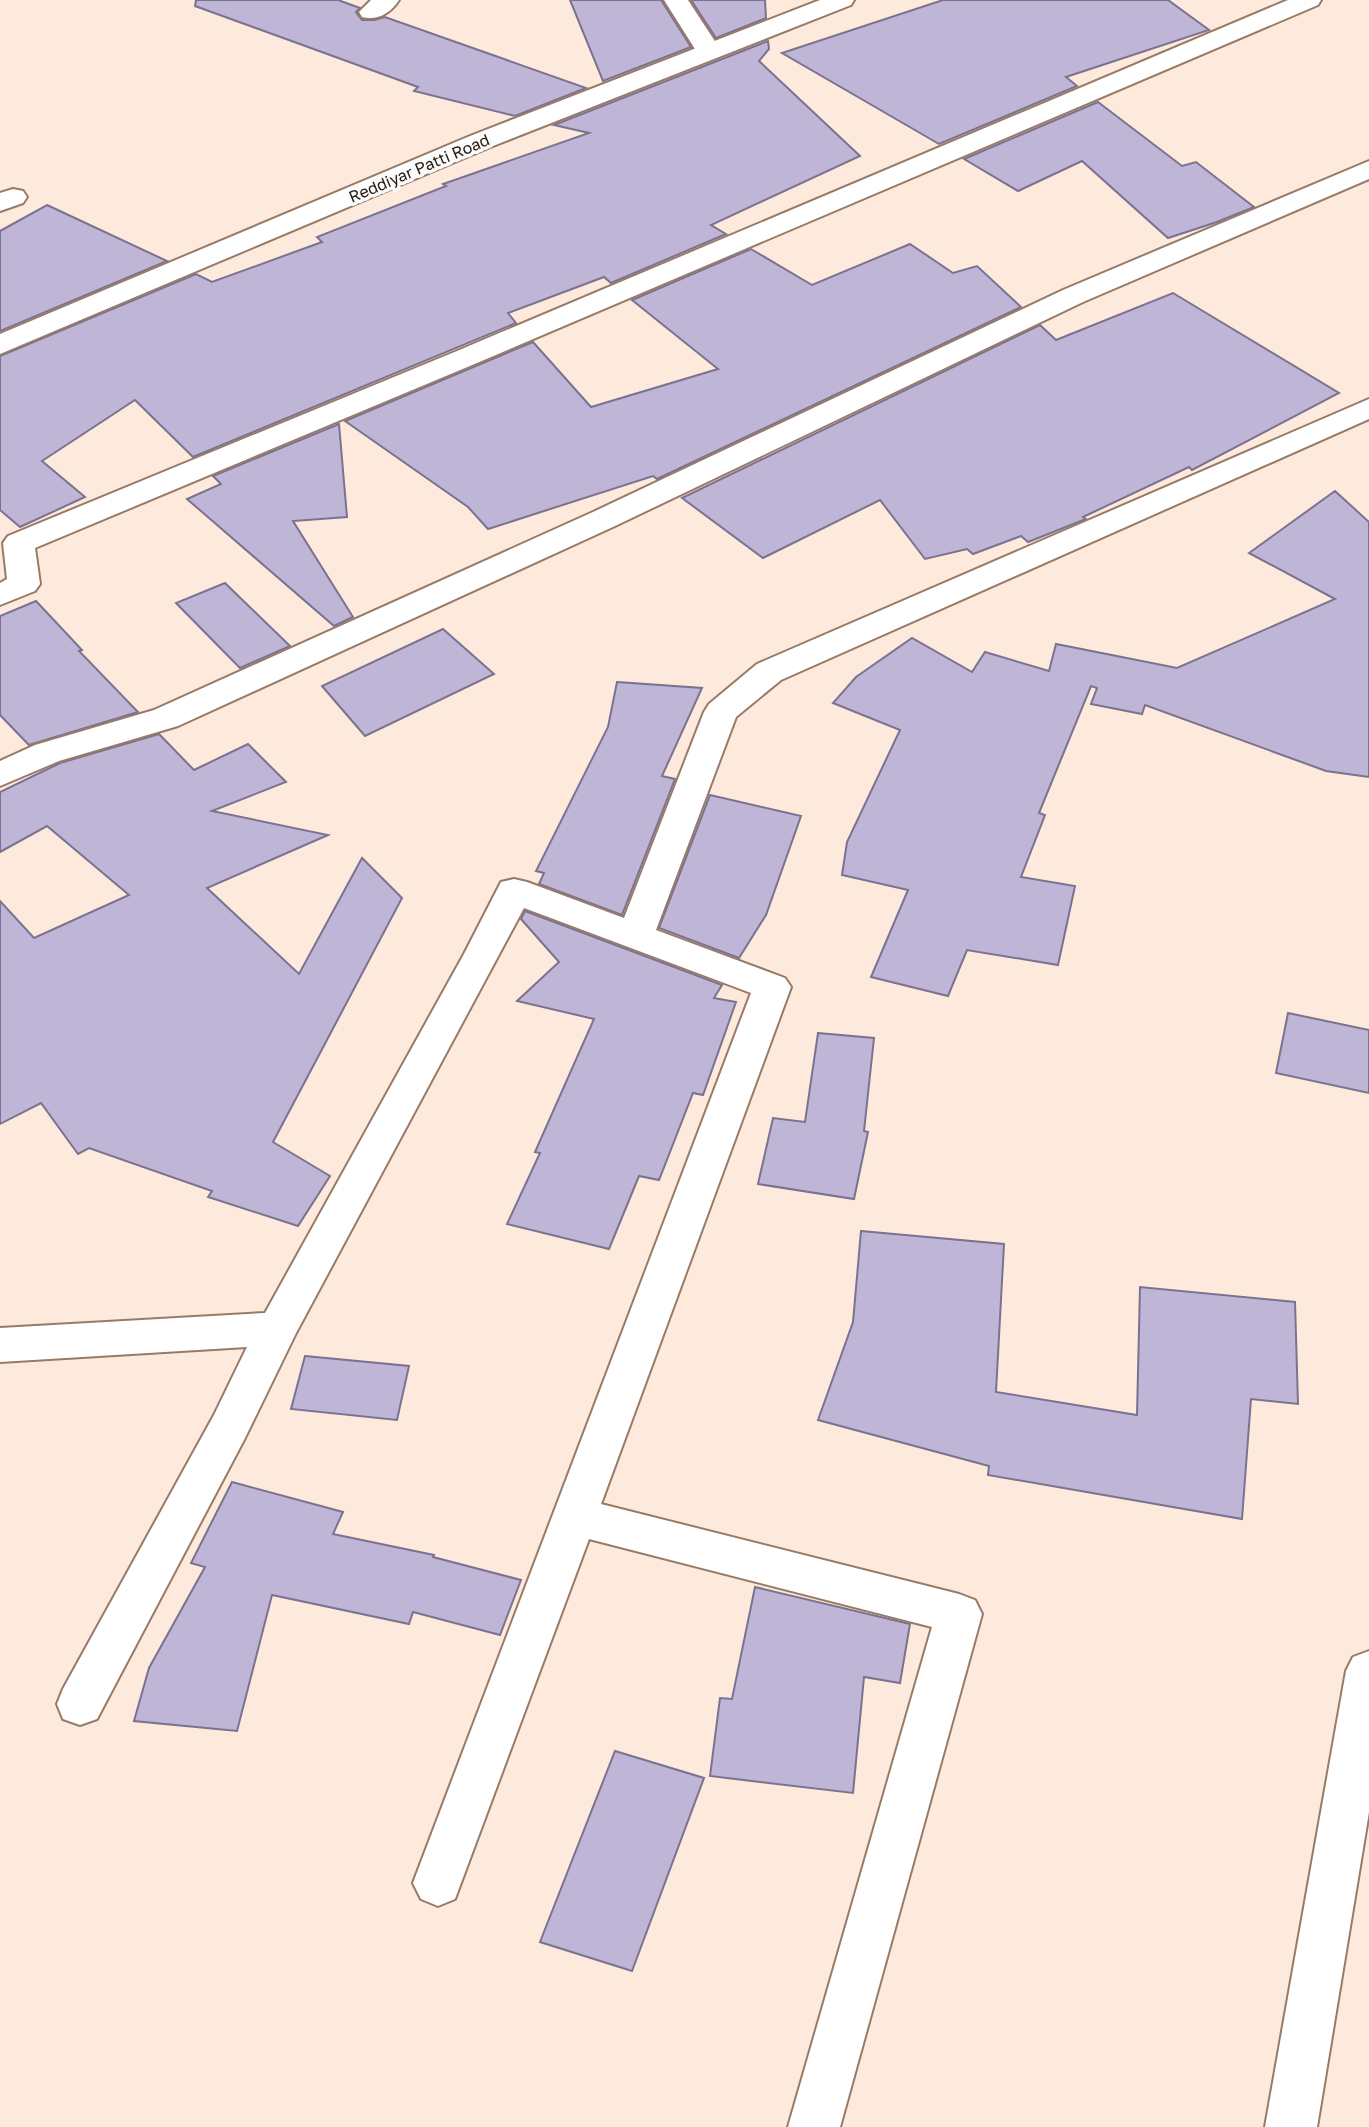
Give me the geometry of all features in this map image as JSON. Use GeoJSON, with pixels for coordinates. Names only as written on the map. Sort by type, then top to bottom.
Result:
{"type":"FeatureCollection","features":[{"type":"Feature","properties":{"kind":"street"},"geometry":{"type":"LineString","coordinates":[[676,0],[709,52]]}},
{"type":"Feature","properties":{"kind":"street","name":"Reddiyar Patti Road"},"geometry":{"type":"LineString","coordinates":[[0,345],[480,142],[842,0]]}},
{"type":"Feature","properties":{"kind":"street"},"geometry":{"type":"LineString","coordinates":[[0,596],[24,584],[19,543],[1309,0]]}},
{"type":"Feature","properties":{"kind":"street"},"geometry":{"type":"LineString","coordinates":[[0,775],[47,753],[166,718],[604,519],[1073,296],[1369,169]]}},
{"type":"Feature","properties":{"kind":"street"},"geometry":{"type":"LineString","coordinates":[[636,936],[721,712],[769,672],[1369,408]]}},
{"type":"Feature","properties":{"kind":"street"},"geometry":{"type":"LineString","coordinates":[[80,1704],[230,1425],[277,1329],[483,954],[514,891],[772,987],[438,1883]]}},
{"type":"Feature","properties":{"kind":"street"},"geometry":{"type":"LineString","coordinates":[[0,1345],[277,1329]]}},
{"type":"Feature","properties":{"kind":"street"},"geometry":{"type":"LineString","coordinates":[[573,1516],[959,1614],[814,2127]]}},
{"type":"Feature","properties":{"kind":"street"},"geometry":{"type":"LineString","coordinates":[[1291,2127],[1369,1671]]}},
{"type":"Feature","properties":{"kind":"building"},"geometry":{"type":"Polygon","coordinates":[[[196,0],[338,0],[360,8],[356,12],[362,20],[385,17],[586,88],[515,116],[414,91],[418,87],[195,6],[196,0]]]}},
{"type":"Feature","properties":{"kind":"building"},"geometry":{"type":"Polygon","coordinates":[[[570,0],[661,0],[691,47],[603,81],[570,0]]]}},
{"type":"Feature","properties":{"kind":"building"},"geometry":{"type":"Polygon","coordinates":[[[691,0],[765,0],[766,18],[716,38],[691,0]]]}},
{"type":"Feature","properties":{"kind":"building"},"geometry":{"type":"Polygon","coordinates":[[[943,0],[1168,0],[1209,30],[1066,77],[1077,86],[939,144],[782,53],[943,0]]]}},
{"type":"Feature","properties":{"kind":"building"},"geometry":{"type":"Polygon","coordinates":[[[768,41],[769,49],[759,61],[860,156],[711,225],[726,234],[611,283],[604,277],[508,313],[516,323],[193,457],[135,400],[42,461],[85,497],[20,527],[0,510],[0,356],[196,274],[212,282],[322,242],[317,237],[446,186],[443,184],[589,133],[554,125],[768,41]]]}},
{"type":"Feature","properties":{"kind":"building"},"geometry":{"type":"Polygon","coordinates":[[[1098,102],[1182,166],[1196,162],[1254,207],[1168,238],[1082,161],[1018,191],[964,159],[1098,102]]]}},
{"type":"Feature","properties":{"kind":"building"},"geometry":{"type":"Polygon","coordinates":[[[47,205],[167,261],[0,331],[0,231],[47,205]]]}},
{"type":"Feature","properties":{"kind":"building"},"geometry":{"type":"Polygon","coordinates":[[[910,244],[953,273],[977,266],[1021,307],[657,479],[653,476],[488,529],[468,507],[345,421],[533,342],[591,407],[718,369],[632,300],[751,249],[812,285],[910,244]]]}},
{"type":"Feature","properties":{"kind":"building"},"geometry":{"type":"Polygon","coordinates":[[[1173,293],[1339,393],[1192,470],[1189,467],[1083,517],[1086,519],[1028,542],[1021,536],[973,554],[967,549],[925,559],[880,500],[763,558],[682,498],[1040,325],[1056,340],[1173,293]]]}},
{"type":"Feature","properties":{"kind":"building"},"geometry":{"type":"Polygon","coordinates":[[[339,424],[347,517],[293,521],[353,617],[334,626],[187,499],[221,484],[213,476],[339,424]]]}},
{"type":"Feature","properties":{"kind":"building"},"geometry":{"type":"Polygon","coordinates":[[[1335,491],[1369,522],[1369,777],[1326,771],[1145,705],[1142,714],[1091,704],[1097,688],[1091,686],[1039,813],[1045,815],[1021,877],[1075,886],[1058,965],[967,950],[948,996],[871,977],[908,890],[842,875],[847,842],[900,730],[833,703],[856,677],[912,638],[972,672],[985,652],[1049,671],[1056,644],[1177,668],[1335,599],[1249,553],[1335,491]]]}},
{"type":"Feature","properties":{"kind":"building"},"geometry":{"type":"Polygon","coordinates":[[[225,583],[290,646],[240,668],[176,603],[225,583]]]}},
{"type":"Feature","properties":{"kind":"building"},"geometry":{"type":"Polygon","coordinates":[[[36,601],[82,650],[79,651],[138,712],[29,745],[0,715],[0,616],[36,601]]]}},
{"type":"Feature","properties":{"kind":"building"},"geometry":{"type":"Polygon","coordinates":[[[443,629],[494,674],[365,736],[322,686],[443,629]]]}},
{"type":"Feature","properties":{"kind":"building"},"geometry":{"type":"Polygon","coordinates":[[[617,682],[702,688],[662,776],[675,779],[622,915],[539,884],[544,873],[536,871],[608,727],[617,682]]]}},
{"type":"Feature","properties":{"kind":"building"},"geometry":{"type":"Polygon","coordinates":[[[159,734],[194,770],[248,744],[286,782],[212,811],[328,835],[207,888],[299,974],[362,858],[402,898],[273,1142],[330,1176],[298,1226],[208,1197],[212,1191],[89,1148],[78,1154],[41,1103],[0,1124],[0,901],[34,938],[129,895],[47,826],[0,852],[0,792],[60,763],[159,734]]]}},
{"type":"Feature","properties":{"kind":"building"},"geometry":{"type":"Polygon","coordinates":[[[710,795],[801,816],[766,915],[739,958],[659,928],[710,795]]]}},
{"type":"Feature","properties":{"kind":"building"},"geometry":{"type":"Polygon","coordinates":[[[525,911],[722,985],[714,998],[736,1002],[703,1095],[693,1093],[659,1180],[639,1176],[609,1249],[507,1224],[540,1153],[535,1152],[594,1019],[517,1001],[559,962],[521,919],[525,911]]]}},
{"type":"Feature","properties":{"kind":"building"},"geometry":{"type":"Polygon","coordinates":[[[1288,1013],[1369,1030],[1369,1093],[1276,1073],[1288,1013]]]}},
{"type":"Feature","properties":{"kind":"building"},"geometry":{"type":"Polygon","coordinates":[[[818,1033],[874,1038],[864,1131],[868,1132],[854,1199],[758,1184],[773,1118],[805,1122],[818,1033]]]}},
{"type":"Feature","properties":{"kind":"building"},"geometry":{"type":"Polygon","coordinates":[[[861,1231],[1004,1244],[996,1392],[1137,1415],[1140,1287],[1295,1302],[1298,1404],[1251,1399],[1242,1519],[988,1475],[989,1466],[818,1420],[853,1322],[861,1231]]]}},
{"type":"Feature","properties":{"kind":"building"},"geometry":{"type":"Polygon","coordinates":[[[305,1356],[409,1366],[397,1420],[291,1409],[305,1356]]]}},
{"type":"Feature","properties":{"kind":"building"},"geometry":{"type":"Polygon","coordinates":[[[232,1482],[343,1512],[333,1534],[434,1555],[433,1557],[521,1580],[500,1635],[413,1612],[409,1624],[272,1595],[237,1731],[134,1721],[149,1668],[205,1567],[191,1563],[232,1482]]]}},
{"type":"Feature","properties":{"kind":"building"},"geometry":{"type":"Polygon","coordinates":[[[755,1587],[910,1624],[900,1683],[864,1677],[853,1793],[710,1776],[720,1698],[732,1699],[755,1587]]]}},
{"type":"Feature","properties":{"kind":"building"},"geometry":{"type":"Polygon","coordinates":[[[615,1751],[704,1778],[632,1971],[540,1942],[615,1751]]]}}]}
